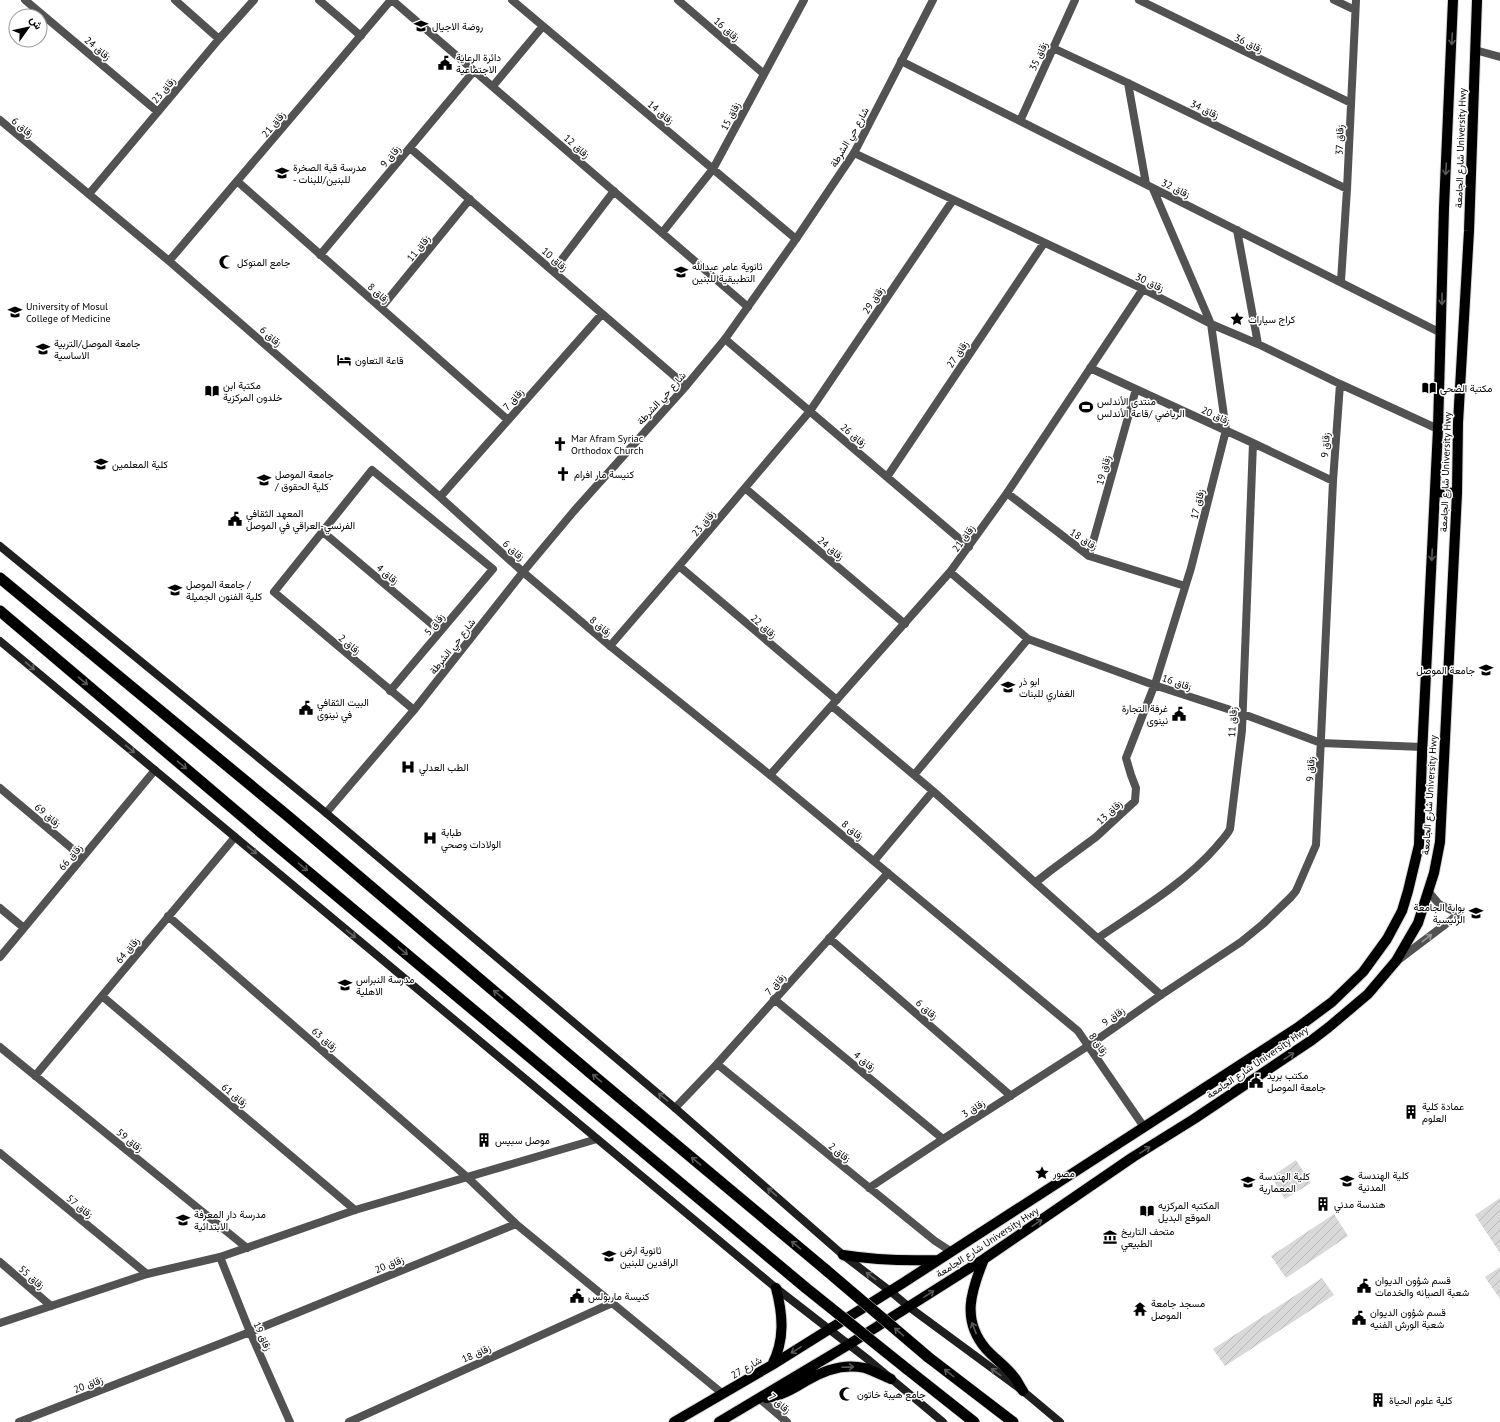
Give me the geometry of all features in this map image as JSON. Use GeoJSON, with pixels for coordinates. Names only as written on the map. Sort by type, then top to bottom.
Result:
{"type":"FeatureCollection","features":[{"type":"Feature","properties":{"kind":"highway"},"geometry":{"type":"LineString","coordinates":[[0,578],[295,822],[928,1357],[1013,1422]]}},
{"type":"Feature","properties":{"kind":"highway"},"geometry":{"type":"LineString","coordinates":[[0,610],[270,840],[806,1288],[974,1422]]}},
{"type":"Feature","properties":{"kind":"main road","name":"شارع الجامعة University Hwy"},"geometry":{"type":"LineString","coordinates":[[829,1330],[1297,1028],[1332,1002],[1363,972],[1387,939],[1402,911],[1419,845],[1422,747],[1438,429],[1444,208],[1453,0]]}},
{"type":"Feature","properties":{"kind":"main road","name":"شارع الجامعة University Hwy"},"geometry":{"type":"LineString","coordinates":[[848,1344],[984,1259],[1133,1157],[1194,1119],[1312,1040],[1368,994],[1396,961],[1418,923],[1434,873],[1440,842],[1457,493],[1458,423],[1469,231],[1477,0]]}},
{"type":"Feature","properties":{"kind":"main road"},"geometry":{"type":"LineString","coordinates":[[1435,492],[1457,493]]}},
{"type":"Feature","properties":{"kind":"main road"},"geometry":{"type":"LineString","coordinates":[[0,546],[326,813],[675,1108],[843,1255],[909,1307],[1023,1391],[1060,1422]]}},
{"type":"Feature","properties":{"kind":"main road"},"geometry":{"type":"LineString","coordinates":[[0,642],[776,1288],[892,1379],[943,1422]]}},
{"type":"Feature","properties":{"kind":"main road"},"geometry":{"type":"LineString","coordinates":[[843,1255],[899,1261],[938,1260]]}},
{"type":"Feature","properties":{"kind":"main road"},"geometry":{"type":"LineString","coordinates":[[984,1259],[974,1284],[970,1310],[971,1322],[977,1336],[986,1349],[1014,1377],[1023,1391]]}},
{"type":"Feature","properties":{"kind":"main road"},"geometry":{"type":"LineString","coordinates":[[772,1365],[778,1354],[782,1338],[781,1304],[776,1288]]}},
{"type":"Feature","properties":{"kind":"main road","name":"شارع 27"},"geometry":{"type":"LineString","coordinates":[[674,1422],[829,1330]]}},
{"type":"Feature","properties":{"kind":"main road"},"geometry":{"type":"LineString","coordinates":[[719,1422],[848,1344]]}},
{"type":"Feature","properties":{"kind":"main road"},"geometry":{"type":"LineString","coordinates":[[760,1398],[777,1396],[818,1374],[834,1368],[852,1366],[866,1368],[892,1379]]}},
{"type":"Feature","properties":{"kind":"street","name":"زقاق 24"},"geometry":{"type":"LineString","coordinates":[[25,0],[158,112]]}},
{"type":"Feature","properties":{"kind":"street"},"geometry":{"type":"LineString","coordinates":[[175,0],[219,39]]}},
{"type":"Feature","properties":{"kind":"street","name":"زقاق 23"},"geometry":{"type":"LineString","coordinates":[[89,194],[219,39],[254,0]]}},
{"type":"Feature","properties":{"kind":"street"},"geometry":{"type":"LineString","coordinates":[[319,0],[361,36]]}},
{"type":"Feature","properties":{"kind":"street","name":"زقاق 21"},"geometry":{"type":"LineString","coordinates":[[169,261],[392,0]]}},
{"type":"Feature","properties":{"kind":"street","name":"زقاق 12"},"geometry":{"type":"LineString","coordinates":[[392,0],[748,307]]}},
{"type":"Feature","properties":{"kind":"street","name":"زقاق 14"},"geometry":{"type":"LineString","coordinates":[[512,0],[796,239]]}},
{"type":"Feature","properties":{"kind":"street","name":"زقاق 16"},"geometry":{"type":"LineString","coordinates":[[678,0],[764,74]]}},
{"type":"Feature","properties":{"kind":"street","name":"زقاق 15"},"geometry":{"type":"LineString","coordinates":[[662,233],[713,169],[804,0]]}},
{"type":"Feature","properties":{"kind":"street","name":"شارع حي الشرطة"},"geometry":{"type":"LineString","coordinates":[[326,813],[414,710],[523,572],[574,511],[686,386],[725,339],[796,239],[854,153],[933,0]]}},
{"type":"Feature","properties":{"kind":"street","name":"زقاق 35"},"geometry":{"type":"LineString","coordinates":[[1020,121],[1075,0]]}},
{"type":"Feature","properties":{"kind":"street","name":"زقاق 36"},"geometry":{"type":"LineString","coordinates":[[1139,0],[1351,103]]}},
{"type":"Feature","properties":{"kind":"street"},"geometry":{"type":"LineString","coordinates":[[1334,0],[1355,10]]}},
{"type":"Feature","properties":{"kind":"street","name":"زقاق 37"},"geometry":{"type":"LineString","coordinates":[[1341,281],[1356,0]]}},
{"type":"Feature","properties":{"kind":"street"},"geometry":{"type":"LineString","coordinates":[[493,86],[543,26]]}},
{"type":"Feature","properties":{"kind":"street","name":"زقاق 34"},"geometry":{"type":"LineString","coordinates":[[1053,48],[1347,189]]}},
{"type":"Feature","properties":{"kind":"street"},"geometry":{"type":"LineString","coordinates":[[1475,50],[1500,56]]}},
{"type":"Feature","properties":{"kind":"street","name":"زقاق 32"},"geometry":{"type":"LineString","coordinates":[[901,61],[1341,281],[1441,333]]}},
{"type":"Feature","properties":{"kind":"street","name":"زقاق 9"},"geometry":{"type":"LineString","coordinates":[[320,255],[474,71]]}},
{"type":"Feature","properties":{"kind":"street","name":"زقاق 17"},"geometry":{"type":"LineString","coordinates":[[1128,83],[1150,186],[1211,324],[1226,430],[1191,568],[1154,685]]}},
{"type":"Feature","properties":{"kind":"street","name":"زقاق 6"},"geometry":{"type":"LineString","coordinates":[[0,120],[169,261],[440,497],[523,572]]}},
{"type":"Feature","properties":{"kind":"street","name":"زقاق 10"},"geometry":{"type":"LineString","coordinates":[[410,148],[686,386]]}},
{"type":"Feature","properties":{"kind":"street","name":"زقاق 30"},"geometry":{"type":"LineString","coordinates":[[854,153],[1143,290],[1211,324],[1258,344],[1438,429]]}},
{"type":"Feature","properties":{"kind":"street","name":"زقاق 8"},"geometry":{"type":"LineString","coordinates":[[237,181],[508,420]]}},
{"type":"Feature","properties":{"kind":"street"},"geometry":{"type":"LineString","coordinates":[[553,271],[614,191]]}},
{"type":"Feature","properties":{"kind":"street","name":"زقاق 11"},"geometry":{"type":"LineString","coordinates":[[381,308],[470,199]]}},
{"type":"Feature","properties":{"kind":"street","name":"زقاق 29"},"geometry":{"type":"LineString","coordinates":[[810,411],[953,200]]}},
{"type":"Feature","properties":{"kind":"street"},"geometry":{"type":"LineString","coordinates":[[1237,230],[1258,344]]}},
{"type":"Feature","properties":{"kind":"street","name":"زقاق 27"},"geometry":{"type":"LineString","coordinates":[[887,477],[1044,243]]}},
{"type":"Feature","properties":{"kind":"street","name":"زقاق 21"},"geometry":{"type":"LineString","coordinates":[[770,775],[950,572],[1007,493],[1143,290]]}},
{"type":"Feature","properties":{"kind":"street","name":"زقاق 7"},"geometry":{"type":"LineString","coordinates":[[440,497],[602,314]]}},
{"type":"Feature","properties":{"kind":"street","name":"زقاق 26"},"geometry":{"type":"LineString","coordinates":[[725,339],[969,547]]}},
{"type":"Feature","properties":{"kind":"street","name":"زقاق 20"},"geometry":{"type":"LineString","coordinates":[[1090,368],[1333,481]]}},
{"type":"Feature","properties":{"kind":"street","name":"زقاق 9"},"geometry":{"type":"LineString","coordinates":[[1088,1046],[1241,942],[1263,924],[1296,891],[1316,845],[1333,481],[1340,384]]}},
{"type":"Feature","properties":{"kind":"street","name":"زقاق 19"},"geometry":{"type":"LineString","coordinates":[[1089,556],[1136,389]]}},
{"type":"Feature","properties":{"kind":"street","name":"زقاق 23"},"geometry":{"type":"LineString","coordinates":[[610,646],[810,411]]}},
{"type":"Feature","properties":{"kind":"street","name":"زقاق 11"},"geometry":{"type":"LineString","coordinates":[[1098,938],[1186,876],[1212,852],[1230,829],[1243,714],[1253,443]]}},
{"type":"Feature","properties":{"kind":"street","name":"زقاق 5"},"geometry":{"type":"LineString","coordinates":[[322,532],[372,470],[492,569],[390,691]]}},
{"type":"Feature","properties":{"kind":"street","name":"زقاق 24"},"geometry":{"type":"LineString","coordinates":[[745,488],[905,624]]}},
{"type":"Feature","properties":{"kind":"street","name":"زقاق 18"},"geometry":{"type":"LineString","coordinates":[[1007,493],[1089,556],[1185,586]]}},
{"type":"Feature","properties":{"kind":"street","name":"زقاق 2"},"geometry":{"type":"LineString","coordinates":[[322,532],[274,592],[414,710]]}},
{"type":"Feature","properties":{"kind":"street","name":"زقاق 4"},"geometry":{"type":"LineString","coordinates":[[322,532],[440,631]]}},
{"type":"Feature","properties":{"kind":"street","name":"زقاق 22"},"geometry":{"type":"LineString","coordinates":[[679,566],[1036,882],[1161,995]]}},
{"type":"Feature","properties":{"kind":"street","name":"زقاق 8"},"geometry":{"type":"LineString","coordinates":[[523,572],[610,646],[770,775],[1078,1031],[1144,1127]]}},
{"type":"Feature","properties":{"kind":"street","name":"زقاق 16"},"geometry":{"type":"LineString","coordinates":[[950,572],[1028,639],[1154,685],[1243,714],[1321,743],[1422,747]]}},
{"type":"Feature","properties":{"kind":"street"},"geometry":{"type":"LineString","coordinates":[[914,775],[1028,639]]}},
{"type":"Feature","properties":{"kind":"street","name":"زقاق 13"},"geometry":{"type":"LineString","coordinates":[[1036,882],[1096,837],[1135,801],[1136,788],[1130,775],[1126,758],[1154,685]]}},
{"type":"Feature","properties":{"kind":"street","name":"زقاق 66"},"geometry":{"type":"LineString","coordinates":[[0,957],[155,770]]}},
{"type":"Feature","properties":{"kind":"street","name":"زقاق 69"},"geometry":{"type":"LineString","coordinates":[[0,788],[82,857]]}},
{"type":"Feature","properties":{"kind":"street"},"geometry":{"type":"LineString","coordinates":[[874,861],[933,791]]}},
{"type":"Feature","properties":{"kind":"street","name":"زقاق 64"},"geometry":{"type":"LineString","coordinates":[[35,1076],[235,837]]}},
{"type":"Feature","properties":{"kind":"street","name":"زقاق 7"},"geometry":{"type":"LineString","coordinates":[[675,1108],[888,873]]}},
{"type":"Feature","properties":{"kind":"street"},"geometry":{"type":"LineString","coordinates":[[1396,961],[1459,914],[1439,904],[1428,891]]}},
{"type":"Feature","properties":{"kind":"street"},"geometry":{"type":"LineString","coordinates":[[0,908],[24,928]]}},
{"type":"Feature","properties":{"kind":"street","name":"زقاق 63"},"geometry":{"type":"LineString","coordinates":[[168,916],[468,1177],[516,1224]]}},
{"type":"Feature","properties":{"kind":"street","name":"زقاق 6"},"geometry":{"type":"LineString","coordinates":[[829,938],[1011,1096]]}},
{"type":"Feature","properties":{"kind":"street","name":"زقاق 61"},"geometry":{"type":"LineString","coordinates":[[102,996],[355,1210]]}},
{"type":"Feature","properties":{"kind":"street","name":"زقاق 4"},"geometry":{"type":"LineString","coordinates":[[774,999],[943,1139]]}},
{"type":"Feature","properties":{"kind":"street","name":"زقاق 3"},"geometry":{"type":"LineString","coordinates":[[869,1188],[1088,1046]]}},
{"type":"Feature","properties":{"kind":"street","name":"زقاق 59"},"geometry":{"type":"LineString","coordinates":[[0,1047],[247,1248]]}},
{"type":"Feature","properties":{"kind":"street","name":"زقاق 2"},"geometry":{"type":"LineString","coordinates":[[716,1064],[935,1241],[952,1252]]}},
{"type":"Feature","properties":{"kind":"street"},"geometry":{"type":"LineString","coordinates":[[0,1323],[147,1274],[247,1248],[355,1210],[597,1139]]}},
{"type":"Feature","properties":{"kind":"street","name":"زقاق 57"},"geometry":{"type":"LineString","coordinates":[[0,1153],[147,1274]]}},
{"type":"Feature","properties":{"kind":"street"},"geometry":{"type":"LineString","coordinates":[[516,1224],[723,1394]]}},
{"type":"Feature","properties":{"kind":"street","name":"زقاق 20"},"geometry":{"type":"LineString","coordinates":[[20,1422],[250,1332],[516,1224]]}},
{"type":"Feature","properties":{"kind":"street","name":"زقاق 19"},"geometry":{"type":"LineString","coordinates":[[220,1256],[250,1332],[290,1422]]}},
{"type":"Feature","properties":{"kind":"street","name":"زقاق 55"},"geometry":{"type":"LineString","coordinates":[[0,1262],[51,1306]]}},
{"type":"Feature","properties":{"kind":"street","name":"زقاق 18"},"geometry":{"type":"LineString","coordinates":[[349,1422],[612,1302]]}},
{"type":"Feature","properties":{"kind":"street","name":"زقاق 7"},"geometry":{"type":"LineString","coordinates":[[760,1398],[788,1422]]}},
{"type":"Feature","properties":{"kind":"shaded area"},"geometry":{"type":"Polygon","coordinates":[[[1296,1160],[1311,1183],[1285,1199],[1271,1177],[1296,1160]]]}},
{"type":"Feature","properties":{"kind":"shaded area"},"geometry":{"type":"Polygon","coordinates":[[[1500,1198],[1500,1253],[1475,1215],[1500,1198]]]}},
{"type":"Feature","properties":{"kind":"shaded area"},"geometry":{"type":"Polygon","coordinates":[[[1334,1214],[1348,1236],[1286,1278],[1271,1256],[1334,1214]]]}},
{"type":"Feature","properties":{"kind":"shaded area"},"geometry":{"type":"Polygon","coordinates":[[[1500,1267],[1500,1299],[1485,1277],[1500,1267]]]}},
{"type":"Feature","properties":{"kind":"shaded area"},"geometry":{"type":"Polygon","coordinates":[[[1322,1278],[1334,1295],[1225,1366],[1213,1349],[1322,1278]]]}},
{"type":"Feature","properties":{"kind":"place","name":"روضة الاجيال"},"geometry":{"type":"Point","coordinates":[421,26]}},
{"type":"Feature","properties":{"kind":"place","name":"دائرة الرعاية الاجتماعية"},"geometry":{"type":"Point","coordinates":[445,63]}},
{"type":"Feature","properties":{"kind":"place","name":"مدرسة قبة الصخرة - للبنين/للبنات"},"geometry":{"type":"Point","coordinates":[282,173]}},
{"type":"Feature","properties":{"kind":"place","name":"جامع المتوكل"},"geometry":{"type":"Point","coordinates":[226,262]}},
{"type":"Feature","properties":{"kind":"place","name":"ثانوية عامر عبدالله التطبيقية للبنين"},"geometry":{"type":"Point","coordinates":[681,272]}},
{"type":"Feature","properties":{"kind":"place","name":"University of Mosul College of Medicine"},"geometry":{"type":"Point","coordinates":[15,312]}},
{"type":"Feature","properties":{"kind":"place","name":"كراج سيارات"},"geometry":{"type":"Point","coordinates":[1237,319]}},
{"type":"Feature","properties":{"kind":"place","name":"جامعة الموصل/التربية الاساسية"},"geometry":{"type":"Point","coordinates":[43,349]}},
{"type":"Feature","properties":{"kind":"place","name":"قاعة التعاون"},"geometry":{"type":"Point","coordinates":[344,360]}},
{"type":"Feature","properties":{"kind":"place","name":"مكتبة الضحى"},"geometry":{"type":"Point","coordinates":[1429,388]}},
{"type":"Feature","properties":{"kind":"place","name":"مكتبة ابن خلدون المركزية"},"geometry":{"type":"Point","coordinates":[212,391]}},
{"type":"Feature","properties":{"kind":"place","name":"منتدى الأندلس الرياضي /قاعة الأندلس"},"geometry":{"type":"Point","coordinates":[1086,407]}},
{"type":"Feature","properties":{"kind":"place","name":"Mar Afram Syriac Orthodox Church"},"geometry":{"type":"Point","coordinates":[560,444]}},
{"type":"Feature","properties":{"kind":"place","name":"كلية المعلمين"},"geometry":{"type":"Point","coordinates":[101,464]}},
{"type":"Feature","properties":{"kind":"place","name":"كنيسة مار افرام"},"geometry":{"type":"Point","coordinates":[563,474]}},
{"type":"Feature","properties":{"kind":"place","name":"جامعة الموصل / كلية الحقوق"},"geometry":{"type":"Point","coordinates":[264,480]}},
{"type":"Feature","properties":{"kind":"place","name":"المعهد الثقافي الفرنسي-العراقي في الموصل"},"geometry":{"type":"Point","coordinates":[235,519]}},
{"type":"Feature","properties":{"kind":"place","name":"جامعة الموصل / كلية الفنون الجميلة"},"geometry":{"type":"Point","coordinates":[175,590]}},
{"type":"Feature","properties":{"kind":"place","name":"جامعة الموصل"},"geometry":{"type":"Point","coordinates":[1486,670]}},
{"type":"Feature","properties":{"kind":"place","name":"ابو ذر الغفاري للبنات"},"geometry":{"type":"Point","coordinates":[1008,687]}},
{"type":"Feature","properties":{"kind":"place","name":"البيت الثقافي في نينوى"},"geometry":{"type":"Point","coordinates":[306,708]}},
{"type":"Feature","properties":{"kind":"place","name":"غرفة التجارة نينوى"},"geometry":{"type":"Point","coordinates":[1179,714]}},
{"type":"Feature","properties":{"kind":"place","name":"الطب العدلي"},"geometry":{"type":"Point","coordinates":[408,767]}},
{"type":"Feature","properties":{"kind":"place","name":"طبابة الولادات وصحي"},"geometry":{"type":"Point","coordinates":[430,838]}},
{"type":"Feature","properties":{"kind":"place","name":"بوابة الجامعة الرئيسية"},"geometry":{"type":"Point","coordinates":[1476,913]}},
{"type":"Feature","properties":{"kind":"place","name":"مدرسة النبراس الاهلية"},"geometry":{"type":"Point","coordinates":[345,985]}},
{"type":"Feature","properties":{"kind":"place","name":"مكتب بريد جامعة الموصل"},"geometry":{"type":"Point","coordinates":[1256,1081]}},
{"type":"Feature","properties":{"kind":"place","name":"عمادة كلية العلوم"},"geometry":{"type":"Point","coordinates":[1411,1112]}},
{"type":"Feature","properties":{"kind":"place","name":"موصل سبيس"},"geometry":{"type":"Point","coordinates":[484,1140]}},
{"type":"Feature","properties":{"kind":"place","name":"مصور"},"geometry":{"type":"Point","coordinates":[1042,1173]}},
{"type":"Feature","properties":{"kind":"place","name":"كلية الهندسة المدنية"},"geometry":{"type":"Point","coordinates":[1347,1181]}},
{"type":"Feature","properties":{"kind":"place","name":"كلية الهندسة المعمارية"},"geometry":{"type":"Point","coordinates":[1248,1182]}},
{"type":"Feature","properties":{"kind":"place","name":"هندسة مدني"},"geometry":{"type":"Point","coordinates":[1323,1204]}},
{"type":"Feature","properties":{"kind":"place","name":"المكتبه المركزيه الموقع البديل"},"geometry":{"type":"Point","coordinates":[1147,1211]}},
{"type":"Feature","properties":{"kind":"place","name":"مدرسة دار المعرفة الابتدائية"},"geometry":{"type":"Point","coordinates":[183,1220]}},
{"type":"Feature","properties":{"kind":"place","name":"متحف التاريخ الطبيعي"},"geometry":{"type":"Point","coordinates":[1110,1237]}},
{"type":"Feature","properties":{"kind":"place","name":"ثانوية ارض الرافدين للبنين"},"geometry":{"type":"Point","coordinates":[609,1256]}},
{"type":"Feature","properties":{"kind":"place","name":"قسم شؤون الديوان شعبة الصيانه والخدمات"},"geometry":{"type":"Point","coordinates":[1364,1286]}},
{"type":"Feature","properties":{"kind":"place","name":"كنيسة ماربولس"},"geometry":{"type":"Point","coordinates":[577,1296]}},
{"type":"Feature","properties":{"kind":"place","name":"مسجد جامعة الموصل"},"geometry":{"type":"Point","coordinates":[1140,1309]}},
{"type":"Feature","properties":{"kind":"place","name":"قسم شؤون الديوان شعبة الورش الفنيه"},"geometry":{"type":"Point","coordinates":[1359,1318]}},
{"type":"Feature","properties":{"kind":"place","name":"جامع هيبة خاتون"},"geometry":{"type":"Point","coordinates":[846,1394]}},
{"type":"Feature","properties":{"kind":"place","name":"كلية علوم الحياة"},"geometry":{"type":"Point","coordinates":[1378,1400]}}]}
